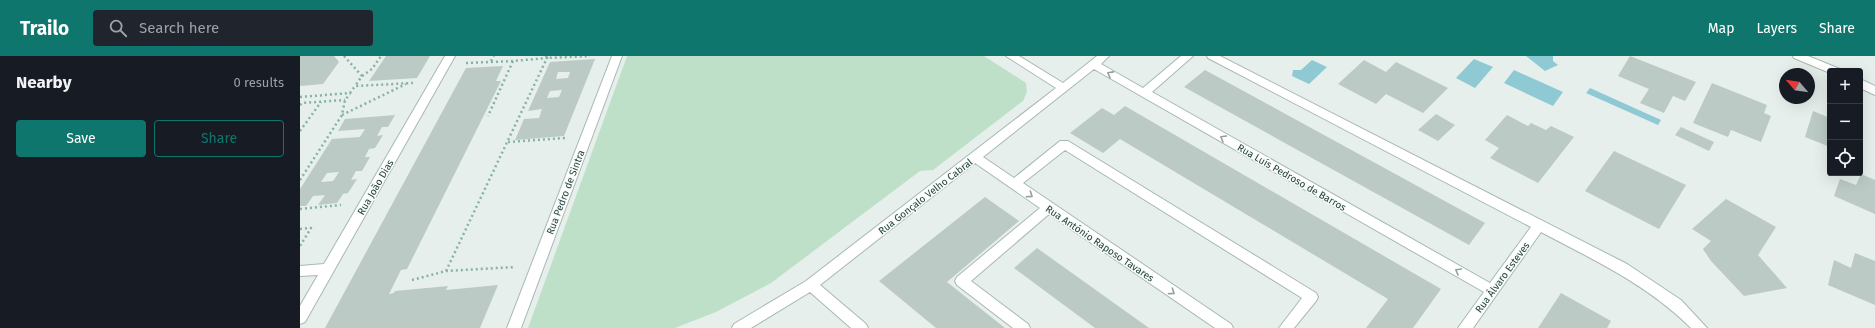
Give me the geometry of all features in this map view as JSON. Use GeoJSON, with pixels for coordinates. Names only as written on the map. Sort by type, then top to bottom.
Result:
{"type":"FeatureCollection","features":[{"type":"Feature","properties":{"kind":"street","name":"Rua João Dias"},"geometry":{"type":"LineString","coordinates":[[300,318],[450,56]]}},
{"type":"Feature","properties":{"kind":"street","name":"Rua Pedro de Sintra"},"geometry":{"type":"LineString","coordinates":[[514,328],[616,56]]}},
{"type":"Feature","properties":{"kind":"street"},"geometry":{"type":"LineString","coordinates":[[1011,56],[1063,88]]}},
{"type":"Feature","properties":{"kind":"street","name":"Rua Gonçalo Velho Cabral"},"geometry":{"type":"LineString","coordinates":[[739,328],[811,285],[1104,56]]}},
{"type":"Feature","properties":{"kind":"street"},"geometry":{"type":"LineString","coordinates":[[1144,93],[1188,56]]}},
{"type":"Feature","properties":{"kind":"street"},"geometry":{"type":"LineString","coordinates":[[1212,56],[1622,268],[1676,304],[1700,328]]}},
{"type":"Feature","properties":{"kind":"street"},"geometry":{"type":"LineString","coordinates":[[1798,56],[1828,68]]}},
{"type":"Feature","properties":{"kind":"street","name":"Rua Luís Pedroso de Barros"},"geometry":{"type":"LineString","coordinates":[[1093,64],[1492,290]]}},
{"type":"Feature","properties":{"kind":"street"},"geometry":{"type":"LineString","coordinates":[[1863,85],[1875,91]]}},
{"type":"Feature","properties":{"kind":"street"},"geometry":{"type":"LineString","coordinates":[[1014,184],[1064,144],[1311,298],[1286,328]]}},
{"type":"Feature","properties":{"kind":"street","name":"Rua António Raposo Tavares"},"geometry":{"type":"LineString","coordinates":[[975,157],[1226,328]]}},
{"type":"Feature","properties":{"kind":"street"},"geometry":{"type":"LineString","coordinates":[[1023,328],[962,281],[1049,208]]}},
{"type":"Feature","properties":{"kind":"street","name":"Rua Álvaro Esteves"},"geometry":{"type":"LineString","coordinates":[[1466,328],[1539,225]]}},
{"type":"Feature","properties":{"kind":"street"},"geometry":{"type":"LineString","coordinates":[[300,271],[328,269]]}},
{"type":"Feature","properties":{"kind":"street"},"geometry":{"type":"LineString","coordinates":[[811,285],[861,328]]}},
{"type":"Feature","properties":{"kind":"path"},"geometry":{"type":"LineString","coordinates":[[344,56],[362,76]]}},
{"type":"Feature","properties":{"kind":"path"},"geometry":{"type":"LineString","coordinates":[[300,180],[342,115],[346,100],[355,86],[362,76],[372,69],[381,56]]}},
{"type":"Feature","properties":{"kind":"path"},"geometry":{"type":"LineString","coordinates":[[494,56],[491,62],[547,57],[590,56]]}},
{"type":"Feature","properties":{"kind":"path"},"geometry":{"type":"LineString","coordinates":[[446,271],[547,57]]}},
{"type":"Feature","properties":{"kind":"path"},"geometry":{"type":"LineString","coordinates":[[488,116],[513,61]]}},
{"type":"Feature","properties":{"kind":"path"},"geometry":{"type":"LineString","coordinates":[[355,86],[435,82]]}},
{"type":"Feature","properties":{"kind":"path"},"geometry":{"type":"LineString","coordinates":[[342,115],[409,83]]}},
{"type":"Feature","properties":{"kind":"path"},"geometry":{"type":"LineString","coordinates":[[300,97],[350,94]]}},
{"type":"Feature","properties":{"kind":"path"},"geometry":{"type":"LineString","coordinates":[[300,105],[302,103],[346,100]]}},
{"type":"Feature","properties":{"kind":"path"},"geometry":{"type":"LineString","coordinates":[[300,131],[321,102]]}},
{"type":"Feature","properties":{"kind":"path"},"geometry":{"type":"LineString","coordinates":[[508,142],[586,137]]}},
{"type":"Feature","properties":{"kind":"path"},"geometry":{"type":"LineString","coordinates":[[300,209],[366,203]]}},
{"type":"Feature","properties":{"kind":"path"},"geometry":{"type":"LineString","coordinates":[[300,229],[311,228],[300,246]]}},
{"type":"Feature","properties":{"kind":"path"},"geometry":{"type":"LineString","coordinates":[[412,280],[446,271],[538,266]]}},
{"type":"Feature","properties":{"kind":"green space"},"geometry":{"type":"Polygon","coordinates":[[[627,56],[984,56],[1026,83],[1027,92],[1023,101],[933,170],[920,171],[771,283],[716,312],[675,328],[528,328],[627,56]]]}},
{"type":"Feature","properties":{"kind":"water"},"geometry":{"type":"Polygon","coordinates":[[[1526,56],[1553,56],[1553,61],[1558,65],[1545,71],[1526,56]]]}},
{"type":"Feature","properties":{"kind":"water"},"geometry":{"type":"Polygon","coordinates":[[[1474,59],[1493,67],[1475,88],[1456,78],[1474,59]]]}},
{"type":"Feature","properties":{"kind":"water"},"geometry":{"type":"Polygon","coordinates":[[[1312,60],[1327,67],[1309,84],[1292,76],[1293,70],[1301,70],[1312,60]]]}},
{"type":"Feature","properties":{"kind":"water"},"geometry":{"type":"Polygon","coordinates":[[[1514,70],[1563,92],[1553,106],[1504,83],[1514,70]]]}},
{"type":"Feature","properties":{"kind":"water"},"geometry":{"type":"Polygon","coordinates":[[[1590,88],[1661,120],[1658,125],[1586,93],[1590,88]]]}},
{"type":"Feature","properties":{"kind":"building"},"geometry":{"type":"Polygon","coordinates":[[[300,56],[334,56],[339,62],[323,84],[300,86],[300,56]]]}},
{"type":"Feature","properties":{"kind":"building"},"geometry":{"type":"Polygon","coordinates":[[[386,56],[430,56],[417,78],[369,81],[386,56]]]}},
{"type":"Feature","properties":{"kind":"building"},"geometry":{"type":"Polygon","coordinates":[[[1630,56],[1696,82],[1685,101],[1673,96],[1664,113],[1640,103],[1649,89],[1618,76],[1630,56]]]}},
{"type":"Feature","properties":{"kind":"building"},"geometry":{"type":"Polygon","coordinates":[[[595,59],[564,136],[515,140],[524,119],[539,118],[542,109],[528,111],[550,62],[595,59]],[[558,72],[556,79],[568,78],[570,72],[558,72]],[[562,90],[550,91],[547,98],[559,97],[562,90]]]}},
{"type":"Feature","properties":{"kind":"building"},"geometry":{"type":"Polygon","coordinates":[[[1364,60],[1386,72],[1396,62],[1448,88],[1423,113],[1386,94],[1376,104],[1338,84],[1364,60]]]}},
{"type":"Feature","properties":{"kind":"building"},"geometry":{"type":"Polygon","coordinates":[[[503,66],[496,81],[501,81],[407,269],[401,270],[389,294],[394,293],[395,291],[448,286],[446,290],[498,285],[480,328],[325,328],[466,68],[503,66]]]}},
{"type":"Feature","properties":{"kind":"building"},"geometry":{"type":"Polygon","coordinates":[[[1205,70],[1485,223],[1469,245],[1184,87],[1205,70]]]}},
{"type":"Feature","properties":{"kind":"building"},"geometry":{"type":"Polygon","coordinates":[[[1712,83],[1767,105],[1764,113],[1771,116],[1761,142],[1731,130],[1728,137],[1693,123],[1712,83]]]}},
{"type":"Feature","properties":{"kind":"building"},"geometry":{"type":"Polygon","coordinates":[[[1125,106],[1441,289],[1413,328],[1366,328],[1388,299],[1120,139],[1103,153],[1070,133],[1102,108],[1114,115],[1125,106]]]}},
{"type":"Feature","properties":{"kind":"building"},"geometry":{"type":"Polygon","coordinates":[[[1813,111],[1827,117],[1827,146],[1805,137],[1813,111]]]}},
{"type":"Feature","properties":{"kind":"building"},"geometry":{"type":"Polygon","coordinates":[[[1436,114],[1455,125],[1438,141],[1418,130],[1436,114]]]}},
{"type":"Feature","properties":{"kind":"building"},"geometry":{"type":"Polygon","coordinates":[[[395,115],[388,127],[382,127],[377,136],[383,135],[375,148],[369,149],[365,157],[370,157],[362,171],[356,171],[351,180],[357,179],[348,193],[343,194],[337,203],[318,205],[325,195],[313,196],[306,206],[300,206],[300,189],[332,139],[360,137],[365,129],[338,131],[345,119],[395,115]],[[339,172],[327,173],[321,182],[333,181],[339,172]]]}},
{"type":"Feature","properties":{"kind":"building"},"geometry":{"type":"Polygon","coordinates":[[[1507,115],[1528,126],[1531,123],[1546,130],[1551,126],[1574,137],[1538,183],[1490,158],[1499,148],[1485,140],[1507,115]]]}},
{"type":"Feature","properties":{"kind":"building"},"geometry":{"type":"Polygon","coordinates":[[[1681,127],[1714,142],[1709,151],[1675,135],[1681,127]]]}},
{"type":"Feature","properties":{"kind":"building"},"geometry":{"type":"Polygon","coordinates":[[[1614,151],[1686,185],[1659,229],[1585,191],[1614,151]]]}},
{"type":"Feature","properties":{"kind":"building"},"geometry":{"type":"Polygon","coordinates":[[[1863,175],[1875,180],[1875,214],[1834,196],[1840,179],[1856,185],[1860,176],[1863,175]]]}},
{"type":"Feature","properties":{"kind":"building"},"geometry":{"type":"Polygon","coordinates":[[[985,197],[1019,221],[947,282],[1005,328],[936,328],[879,281],[985,197]]]}},
{"type":"Feature","properties":{"kind":"building"},"geometry":{"type":"Polygon","coordinates":[[[1726,199],[1776,227],[1758,255],[1787,288],[1744,296],[1711,261],[1703,249],[1711,241],[1692,229],[1726,199]]]}},
{"type":"Feature","properties":{"kind":"building"},"geometry":{"type":"Polygon","coordinates":[[[1037,248],[1149,328],[1095,328],[1014,268],[1037,248]]]}},
{"type":"Feature","properties":{"kind":"building"},"geometry":{"type":"Polygon","coordinates":[[[1855,253],[1875,261],[1875,305],[1828,285],[1834,260],[1851,268],[1855,253]]]}},
{"type":"Feature","properties":{"kind":"building"},"geometry":{"type":"Polygon","coordinates":[[[1561,293],[1611,321],[1607,328],[1538,328],[1561,293]]]}}]}
